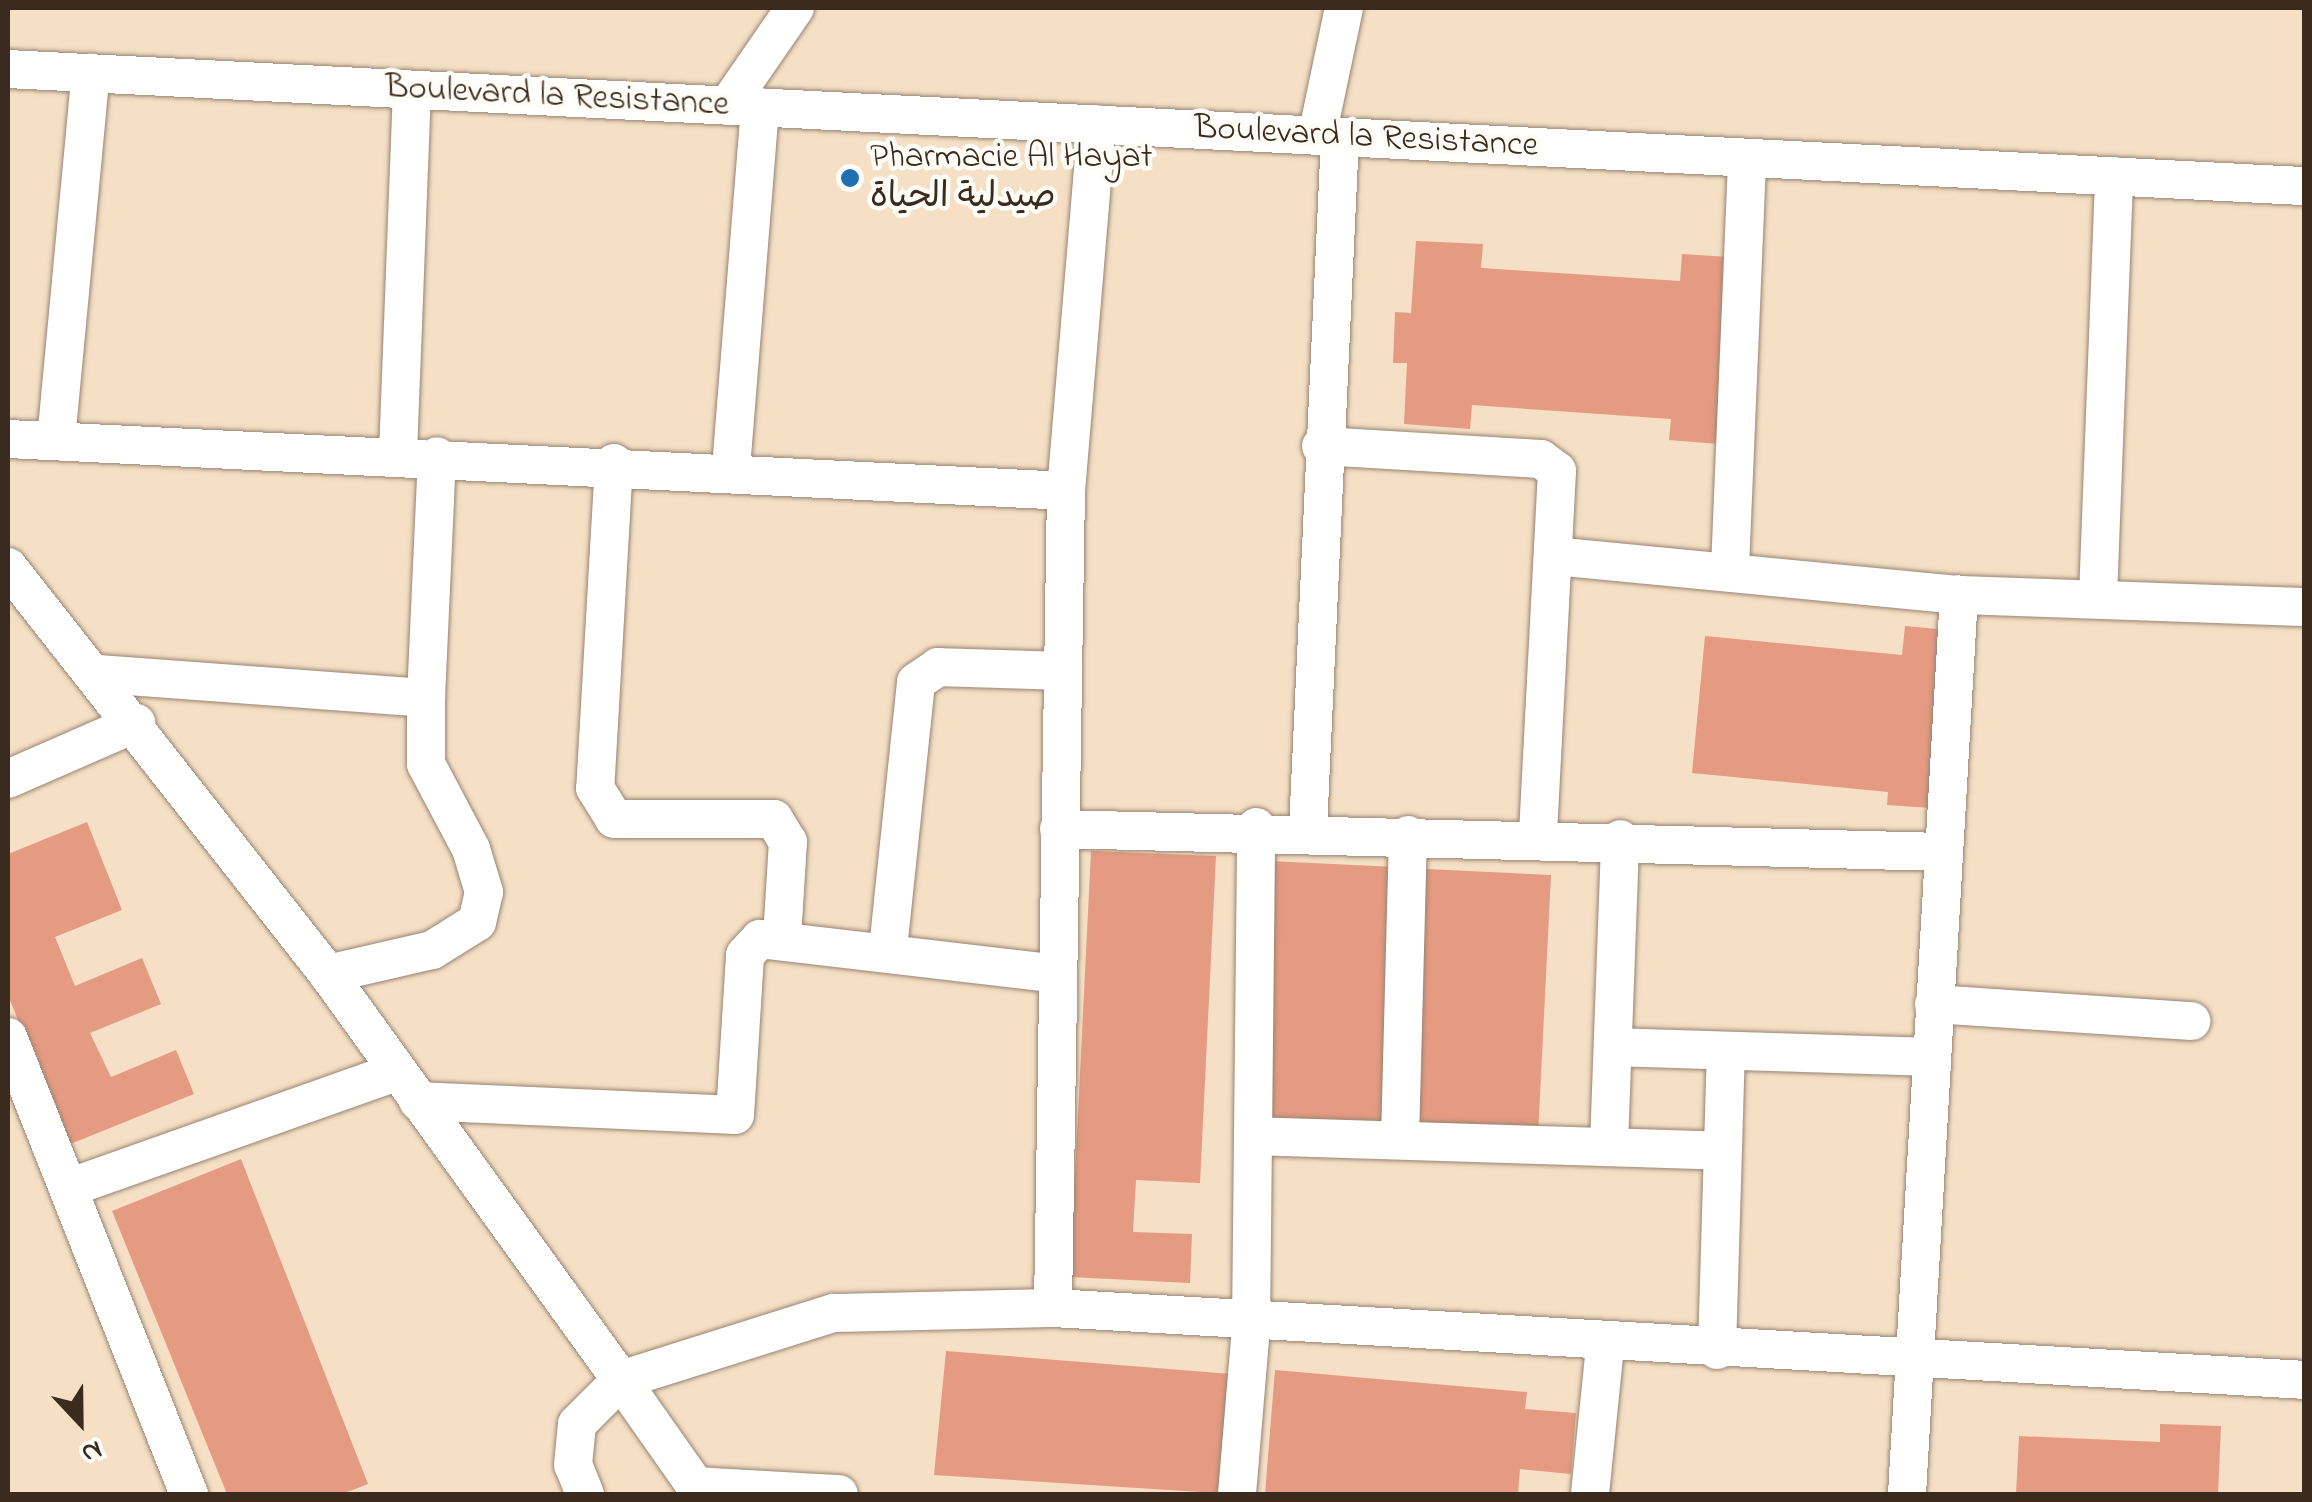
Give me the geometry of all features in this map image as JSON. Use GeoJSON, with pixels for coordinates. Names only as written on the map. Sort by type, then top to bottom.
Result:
{"type":"FeatureCollection","features":[{"type":"Feature","properties":{"kind":"street"},"geometry":{"type":"LineString","coordinates":[[731,468],[744,106],[795,8]]}},
{"type":"Feature","properties":{"kind":"street"},"geometry":{"type":"LineString","coordinates":[[1308,829],[1329,136],[1344,8]]}},
{"type":"Feature","properties":{"kind":"street","name":"Boulevard la Resistance"},"geometry":{"type":"LineString","coordinates":[[8,69],[2304,186]]}},
{"type":"Feature","properties":{"kind":"street"},"geometry":{"type":"LineString","coordinates":[[56,440],[91,73]]}},
{"type":"Feature","properties":{"kind":"street"},"geometry":{"type":"LineString","coordinates":[[398,454],[412,90]]}},
{"type":"Feature","properties":{"kind":"street"},"geometry":{"type":"LineString","coordinates":[[1054,1308],[1066,491],[1097,124]]}},
{"type":"Feature","properties":{"kind":"street"},"geometry":{"type":"LineString","coordinates":[[1730,568],[1747,158]]}},
{"type":"Feature","properties":{"kind":"street"},"geometry":{"type":"LineString","coordinates":[[2098,597],[2114,176]]}},
{"type":"Feature","properties":{"kind":"street"},"geometry":{"type":"LineString","coordinates":[[8,439],[731,468],[1066,491]]}},
{"type":"Feature","properties":{"kind":"street"},"geometry":{"type":"LineString","coordinates":[[1321,446],[1551,463],[1562,479],[1553,556],[1538,836]]}},
{"type":"Feature","properties":{"kind":"street"},"geometry":{"type":"LineString","coordinates":[[328,974],[432,950],[477,922],[484,892],[471,849],[426,764],[437,456]]}},
{"type":"Feature","properties":{"kind":"street"},"geometry":{"type":"LineString","coordinates":[[614,463],[595,788],[614,820],[774,819],[788,842],[782,938]]}},
{"type":"Feature","properties":{"kind":"street"},"geometry":{"type":"LineString","coordinates":[[1553,556],[1730,568],[1959,595],[2098,597],[2304,608]]}},
{"type":"Feature","properties":{"kind":"street"},"geometry":{"type":"LineString","coordinates":[[8,567],[100,674],[328,974],[698,1490],[839,1494]]}},
{"type":"Feature","properties":{"kind":"street"},"geometry":{"type":"LineString","coordinates":[[1907,1494],[1959,595]]}},
{"type":"Feature","properties":{"kind":"street"},"geometry":{"type":"LineString","coordinates":[[888,949],[916,682],[938,667],[1063,670]]}},
{"type":"Feature","properties":{"kind":"street"},"geometry":{"type":"LineString","coordinates":[[100,674],[426,698]]}},
{"type":"Feature","properties":{"kind":"street"},"geometry":{"type":"LineString","coordinates":[[8,779],[136,722]]}},
{"type":"Feature","properties":{"kind":"street"},"geometry":{"type":"LineString","coordinates":[[1237,1494],[1251,1326],[1256,827]]}},
{"type":"Feature","properties":{"kind":"street"},"geometry":{"type":"LineString","coordinates":[[1059,829],[1256,827],[1943,852]]}},
{"type":"Feature","properties":{"kind":"street"},"geometry":{"type":"LineString","coordinates":[[1400,1140],[1408,835]]}},
{"type":"Feature","properties":{"kind":"street"},"geometry":{"type":"LineString","coordinates":[[1610,1145],[1620,839]]}},
{"type":"Feature","properties":{"kind":"street"},"geometry":{"type":"LineString","coordinates":[[71,1187],[407,1086],[735,1116],[745,955],[760,939],[888,949],[1056,974]]}},
{"type":"Feature","properties":{"kind":"street"},"geometry":{"type":"LineString","coordinates":[[1934,1004],[2190,1022]]}},
{"type":"Feature","properties":{"kind":"street"},"geometry":{"type":"LineString","coordinates":[[8,1037],[71,1187],[189,1494]]}},
{"type":"Feature","properties":{"kind":"street"},"geometry":{"type":"LineString","coordinates":[[1614,1047],[1726,1055],[1930,1056]]}},
{"type":"Feature","properties":{"kind":"street"},"geometry":{"type":"LineString","coordinates":[[1717,1350],[1720,1151],[1726,1055]]}},
{"type":"Feature","properties":{"kind":"street"},"geometry":{"type":"LineString","coordinates":[[1254,1136],[1720,1151]]}},
{"type":"Feature","properties":{"kind":"street"},"geometry":{"type":"LineString","coordinates":[[585,1494],[573,1465],[577,1424],[621,1380],[834,1313],[1054,1308],[1251,1326],[2304,1380]]}},
{"type":"Feature","properties":{"kind":"street"},"geometry":{"type":"LineString","coordinates":[[1590,1494],[1606,1346]]}},
{"type":"Feature","properties":{"kind":"building"},"geometry":{"type":"Polygon","coordinates":[[[1416,241],[1483,244],[1481,268],[1680,281],[1682,254],[1729,257],[1719,444],[1669,440],[1671,419],[1472,405],[1470,429],[1404,424],[1407,363],[1393,363],[1395,312],[1411,313],[1416,241]]]}},
{"type":"Feature","properties":{"kind":"building"},"geometry":{"type":"Polygon","coordinates":[[[1905,626],[1949,630],[1931,808],[1887,805],[1888,792],[1692,773],[1705,636],[1902,655],[1905,626]]]}},
{"type":"Feature","properties":{"kind":"building"},"geometry":{"type":"Polygon","coordinates":[[[87,822],[122,910],[55,937],[75,986],[142,958],[161,1004],[90,1033],[111,1077],[176,1050],[194,1094],[68,1145],[8,995],[8,854],[87,822]]]}},
{"type":"Feature","properties":{"kind":"building"},"geometry":{"type":"Polygon","coordinates":[[[1091,851],[1216,856],[1200,1183],[1136,1180],[1133,1232],[1192,1234],[1190,1283],[1070,1277],[1091,851]]]}},
{"type":"Feature","properties":{"kind":"building"},"geometry":{"type":"Polygon","coordinates":[[[1270,861],[1396,867],[1382,1127],[1257,1121],[1270,861]]]}},
{"type":"Feature","properties":{"kind":"building"},"geometry":{"type":"Polygon","coordinates":[[[1426,869],[1551,875],[1538,1135],[1413,1129],[1426,869]]]}},
{"type":"Feature","properties":{"kind":"building"},"geometry":{"type":"Polygon","coordinates":[[[241,1159],[368,1484],[342,1494],[227,1494],[112,1211],[241,1159]]]}},
{"type":"Feature","properties":{"kind":"building"},"geometry":{"type":"Polygon","coordinates":[[[946,1351],[1243,1375],[1232,1494],[934,1475],[946,1351]]]}},
{"type":"Feature","properties":{"kind":"building"},"geometry":{"type":"Polygon","coordinates":[[[1275,1370],[1527,1392],[1525,1409],[1576,1413],[1571,1474],[1520,1469],[1518,1494],[1265,1494],[1275,1370]]]}},
{"type":"Feature","properties":{"kind":"building"},"geometry":{"type":"Polygon","coordinates":[[[2160,1424],[2221,1426],[2218,1494],[2016,1494],[2019,1436],[2160,1442],[2160,1424]]]}},
{"type":"Feature","properties":{"kind":"place","name":"Pharmacie Al Hayat صيدلية الحياة"},"geometry":{"type":"Point","coordinates":[850,178]}}]}
